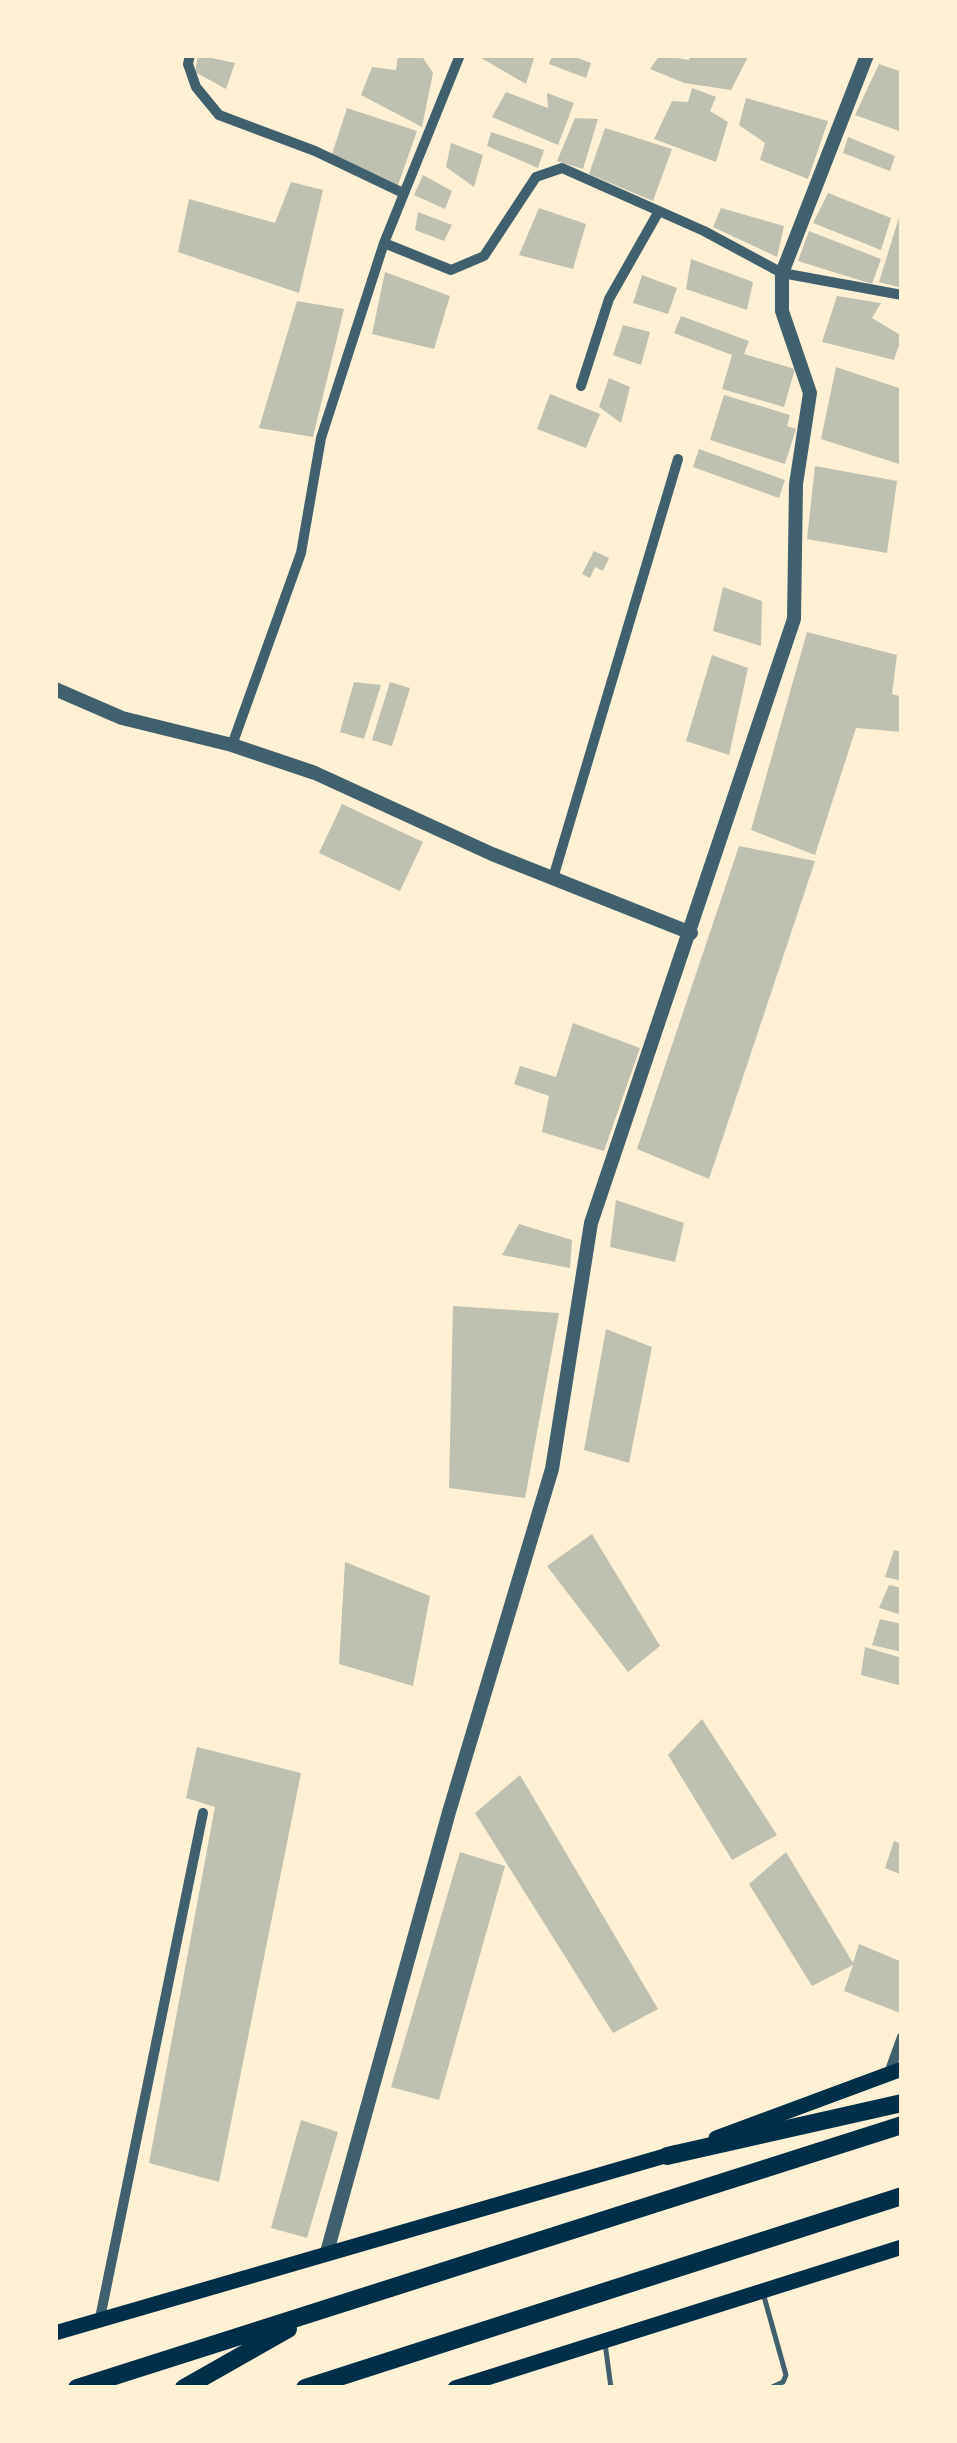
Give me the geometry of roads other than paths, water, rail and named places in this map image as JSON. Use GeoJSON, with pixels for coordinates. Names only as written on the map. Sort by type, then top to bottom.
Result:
{"type":"FeatureCollection","features":[{"type":"Feature","properties":{"kind":"main road"},"geometry":{"type":"LineString","coordinates":[[668,2156],[896,2071]]}},
{"type":"Feature","properties":{"kind":"main road"},"geometry":{"type":"LineString","coordinates":[[55,2334],[668,2156],[902,2103]]}},
{"type":"Feature","properties":{"kind":"main road"},"geometry":{"type":"LineString","coordinates":[[77,2388],[902,2125]]}},
{"type":"Feature","properties":{"kind":"main road"},"geometry":{"type":"LineString","coordinates":[[305,2388],[902,2196]]}},
{"type":"Feature","properties":{"kind":"main road"},"geometry":{"type":"LineString","coordinates":[[455,2388],[902,2247]]}},
{"type":"Feature","properties":{"kind":"main road"},"geometry":{"type":"LineString","coordinates":[[184,2388],[318,2312]]}},
{"type":"Feature","properties":{"kind":"street"},"geometry":{"type":"LineString","coordinates":[[190,55],[188,64],[196,88],[219,115],[316,151],[402,192]]}},
{"type":"Feature","properties":{"kind":"street"},"geometry":{"type":"LineString","coordinates":[[232,744],[301,553],[321,438],[384,243],[460,55]]}},
{"type":"Feature","properties":{"kind":"street"},"geometry":{"type":"LineString","coordinates":[[327,2252],[449,1812],[552,1469],[591,1223],[794,618],[796,484],[810,393],[782,311],[782,273],[867,55]]}},
{"type":"Feature","properties":{"kind":"street"},"geometry":{"type":"LineString","coordinates":[[384,243],[451,270],[484,256],[536,178],[562,168],[660,211],[782,273],[902,296]]}},
{"type":"Feature","properties":{"kind":"street"},"geometry":{"type":"LineString","coordinates":[[582,386],[587,358],[609,299],[633,250],[660,211]]}},
{"type":"Feature","properties":{"kind":"street"},"geometry":{"type":"LineString","coordinates":[[554,878],[678,459]]}},
{"type":"Feature","properties":{"kind":"street"},"geometry":{"type":"LineString","coordinates":[[55,689],[122,718],[232,744],[315,773],[554,878],[691,933]]}},
{"type":"Feature","properties":{"kind":"street"},"geometry":{"type":"LineString","coordinates":[[100,2318],[203,1813]]}},
{"type":"Feature","properties":{"kind":"street"},"geometry":{"type":"LineString","coordinates":[[896,2071],[902,2037]]}},
{"type":"Feature","properties":{"kind":"lane"},"geometry":{"type":"LineString","coordinates":[[762,2289],[786,2375],[783,2382],[770,2388]]}},
{"type":"Feature","properties":{"kind":"lane"},"geometry":{"type":"LineString","coordinates":[[604,2340],[611,2388]]}}]}
